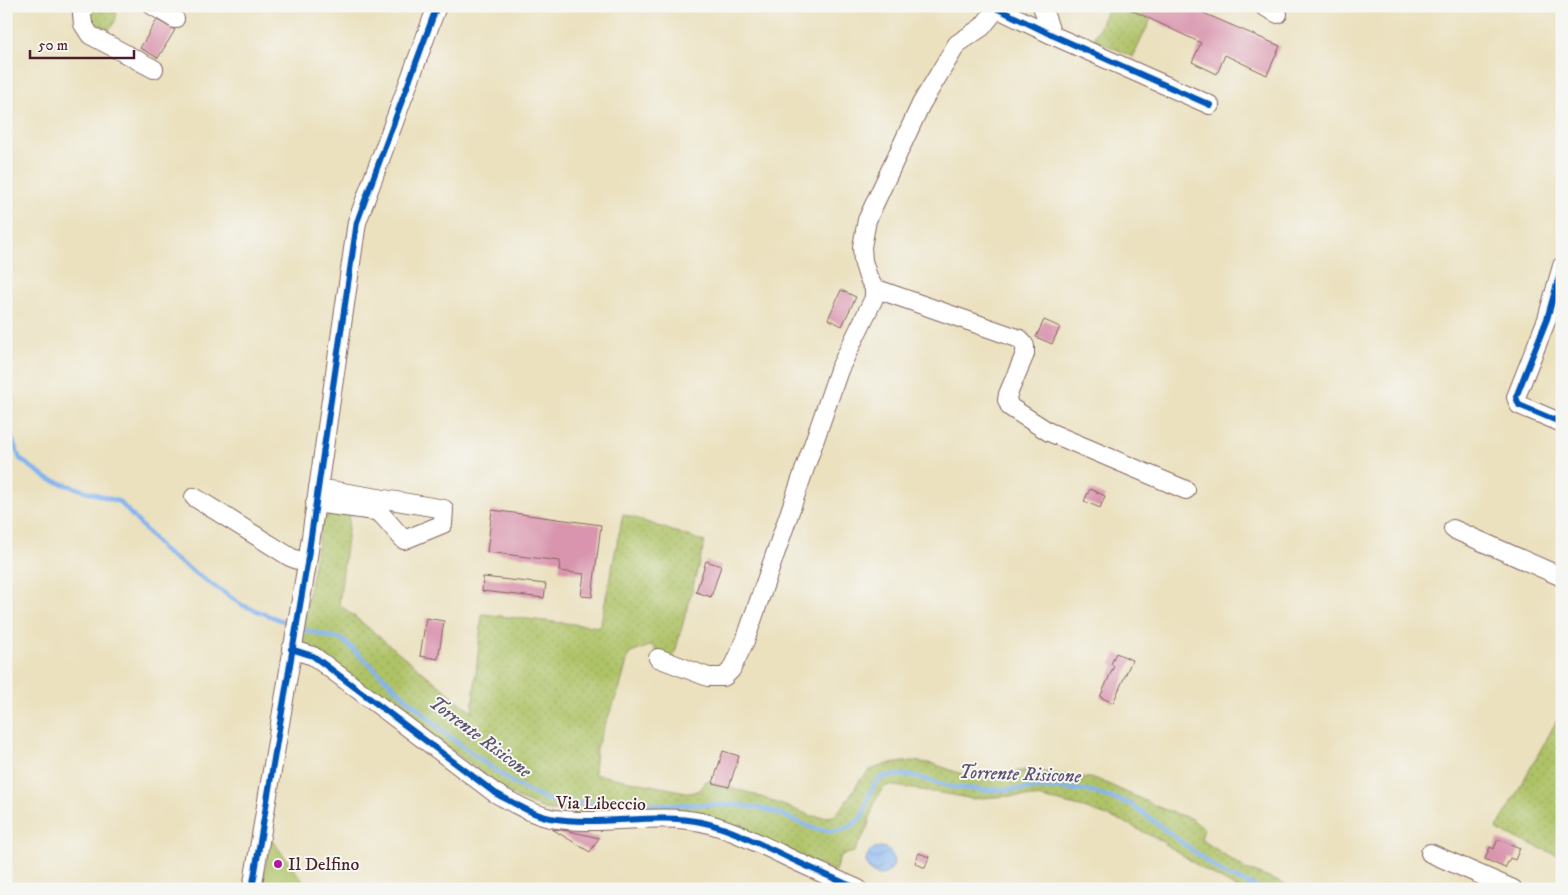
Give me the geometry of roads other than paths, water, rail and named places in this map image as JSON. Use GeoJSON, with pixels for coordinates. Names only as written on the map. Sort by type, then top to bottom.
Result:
{"type":"FeatureCollection","features":[{"type":"Feature","properties":{"kind":"street"},"geometry":{"type":"LineString","coordinates":[[84,6],[82,14],[83,24],[90,35],[154,69]]}},
{"type":"Feature","properties":{"kind":"street"},"geometry":{"type":"LineString","coordinates":[[153,6],[175,18]]}},
{"type":"Feature","properties":{"kind":"street"},"geometry":{"type":"LineString","coordinates":[[252,889],[306,564],[357,222],[437,6]]}},
{"type":"Feature","properties":{"kind":"street"},"geometry":{"type":"LineString","coordinates":[[1042,6],[1052,35]]}},
{"type":"Feature","properties":{"kind":"street"},"geometry":{"type":"LineString","coordinates":[[658,658],[708,677],[724,677],[731,670],[745,641],[839,370],[874,298],[874,288],[863,261],[862,247],[867,220],[921,104],[957,44],[982,27],[998,7],[1052,35],[1210,105]]}},
{"type":"Feature","properties":{"kind":"street"},"geometry":{"type":"LineString","coordinates":[[1562,266],[1547,319],[1516,397],[1519,405],[1562,423]]}},
{"type":"Feature","properties":{"kind":"street"},"geometry":{"type":"LineString","coordinates":[[874,288],[1020,339],[1025,346],[1025,354],[1008,394],[1007,400],[1010,407],[1049,432],[1186,490]]}},
{"type":"Feature","properties":{"kind":"street"},"geometry":{"type":"LineString","coordinates":[[316,496],[444,509],[443,524],[404,540],[382,515],[375,511],[316,496]]}},
{"type":"Feature","properties":{"kind":"street"},"geometry":{"type":"LineString","coordinates":[[194,497],[290,557],[306,564]]}},
{"type":"Feature","properties":{"kind":"street"},"geometry":{"type":"LineString","coordinates":[[1453,529],[1562,576]]}},
{"type":"Feature","properties":{"kind":"street","name":"Via Libeccio"},"geometry":{"type":"LineString","coordinates":[[291,649],[313,656],[495,793],[526,809],[548,818],[574,821],[674,818],[716,825],[858,889]]}},
{"type":"Feature","properties":{"kind":"street"},"geometry":{"type":"LineString","coordinates":[[1430,853],[1513,889]]}},
{"type":"Feature","properties":{"kind":"water"},"geometry":{"type":"Polygon","coordinates":[[[880,847],[890,851],[894,861],[890,871],[880,875],[870,871],[866,861],[870,851],[880,847]]]}},
{"type":"Feature","properties":{"kind":"waterway","name":"Torrente Risicone"},"geometry":{"type":"LineString","coordinates":[[6,423],[20,459],[48,479],[120,502],[166,553],[242,605],[288,623]]}},
{"type":"Feature","properties":{"kind":"waterway","name":"Torrente Risicone"},"geometry":{"type":"LineString","coordinates":[[302,629],[343,640],[447,735],[513,783],[544,799],[570,803],[738,805],[760,808],[780,814],[812,828],[829,831],[842,830],[853,825],[862,817],[871,790],[877,781],[885,776],[910,775],[952,787],[982,790],[1058,788],[1090,791],[1131,804],[1224,874],[1261,889]]}},
{"type":"Feature","properties":{"kind":"place","name":"Il Delfino"},"geometry":{"type":"Point","coordinates":[278,864]}}]}
